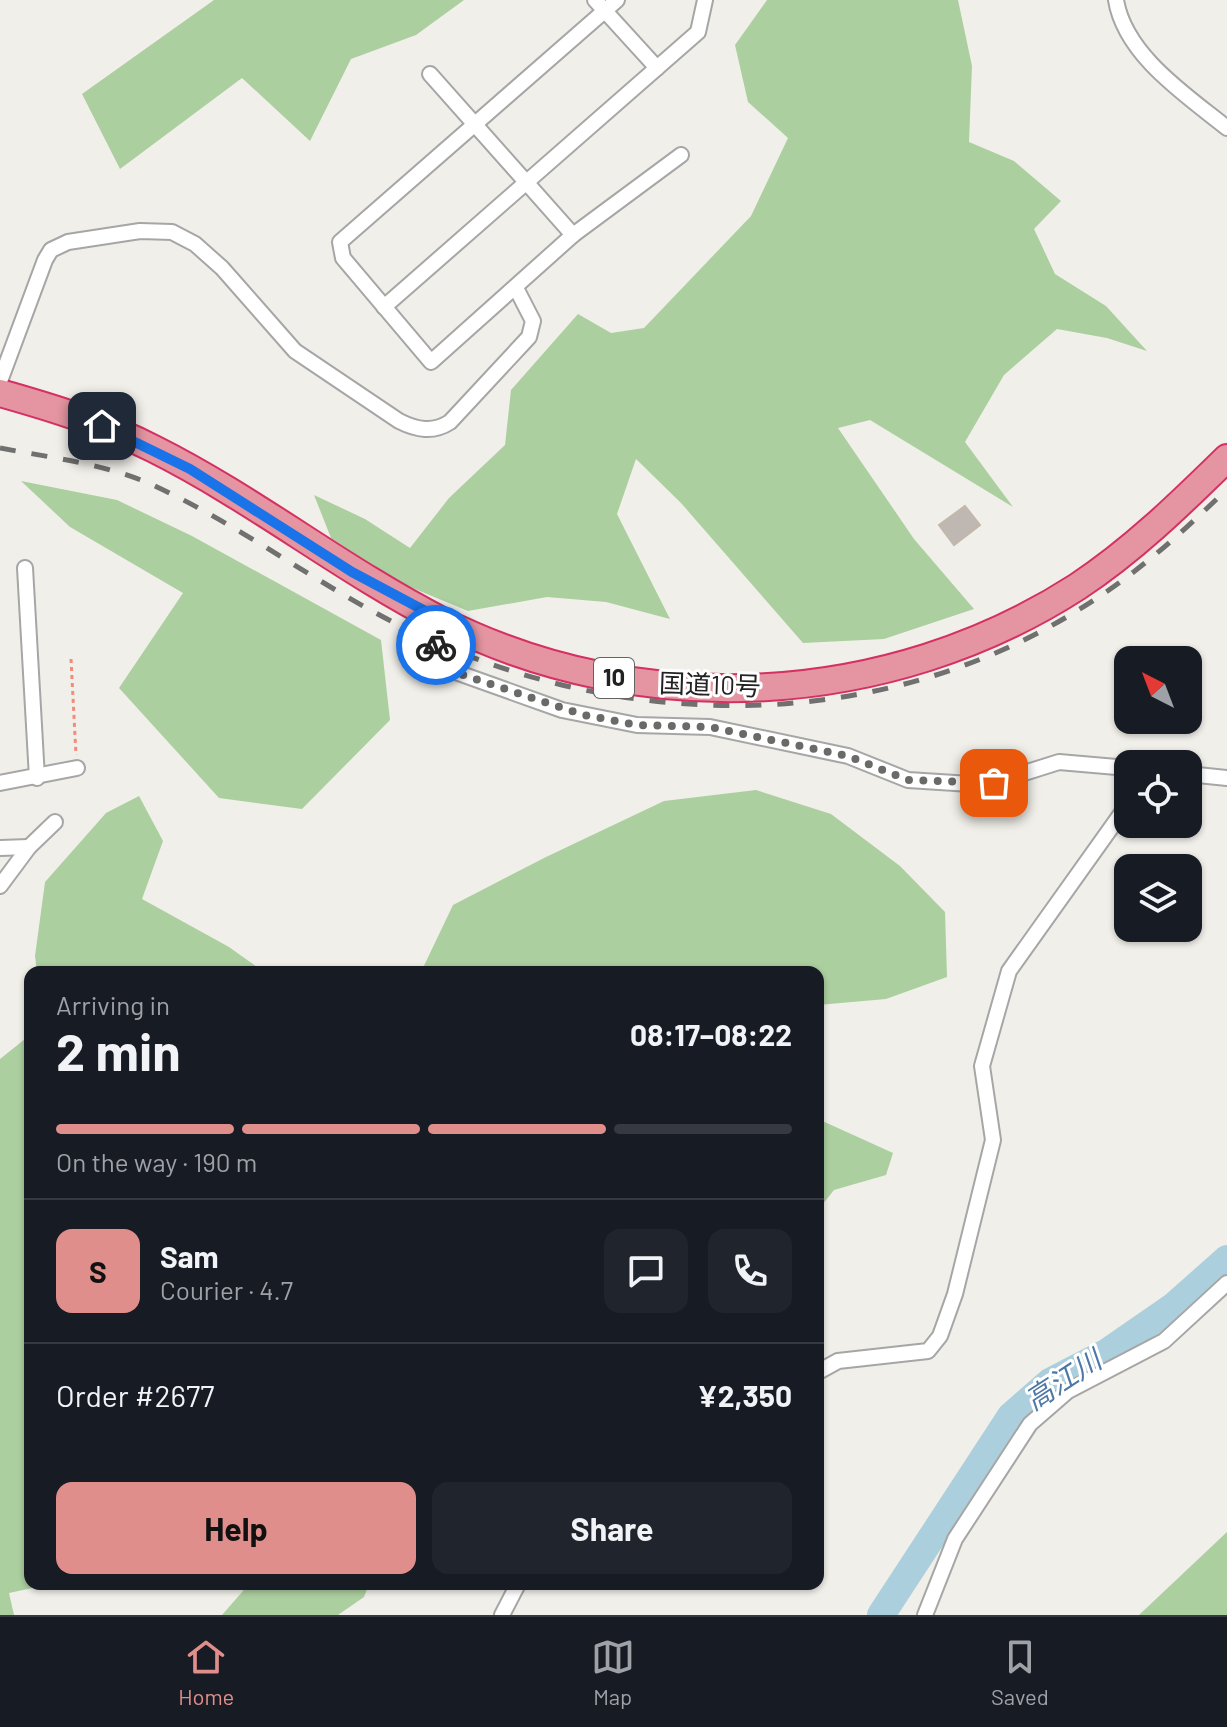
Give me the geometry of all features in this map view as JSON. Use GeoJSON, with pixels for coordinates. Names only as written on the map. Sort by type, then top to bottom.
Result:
{"type":"FeatureCollection","features":[{"type":"Feature","properties":{"kind":"highway","name":"国道10号"},"geometry":{"type":"LineString","coordinates":[[0,393],[84,419],[156,450],[352,572],[493,643],[561,665],[656,684],[723,688],[784,686],[878,673],[951,651],[1062,596],[1131,547],[1227,458]]}},
{"type":"Feature","properties":{"kind":"street"},"geometry":{"type":"LineString","coordinates":[[617,0],[600,5],[475,124],[340,242],[343,258],[431,362],[573,235],[681,155]]}},
{"type":"Feature","properties":{"kind":"street"},"geometry":{"type":"LineString","coordinates":[[384,307],[698,32],[705,0]]}},
{"type":"Feature","properties":{"kind":"street"},"geometry":{"type":"LineString","coordinates":[[1116,0],[1118,15],[1135,43],[1176,87],[1227,128]]}},
{"type":"Feature","properties":{"kind":"street"},"geometry":{"type":"LineString","coordinates":[[600,5],[657,68]]}},
{"type":"Feature","properties":{"kind":"street"},"geometry":{"type":"LineString","coordinates":[[430,74],[573,235]]}},
{"type":"Feature","properties":{"kind":"street"},"geometry":{"type":"LineString","coordinates":[[0,381],[45,260],[51,250],[68,242],[160,230],[184,237],[222,268],[295,351],[399,421],[418,429],[435,429],[450,422],[529,337],[533,321],[516,288]]}},
{"type":"Feature","properties":{"kind":"street"},"geometry":{"type":"LineString","coordinates":[[25,568],[37,778]]}},
{"type":"Feature","properties":{"kind":"street"},"geometry":{"type":"LineString","coordinates":[[444,621],[436,647],[450,670],[584,715],[637,725],[690,725],[725,730],[848,756],[916,781],[986,785],[1059,762],[1114,767]]}},
{"type":"Feature","properties":{"kind":"street"},"geometry":{"type":"LineString","coordinates":[[0,783],[77,768]]}},
{"type":"Feature","properties":{"kind":"street"},"geometry":{"type":"LineString","coordinates":[[1202,775],[1227,778]]}},
{"type":"Feature","properties":{"kind":"street"},"geometry":{"type":"LineString","coordinates":[[0,886],[29,847],[55,822]]}},
{"type":"Feature","properties":{"kind":"street"},"geometry":{"type":"LineString","coordinates":[[824,1369],[838,1361],[928,1351],[940,1336],[955,1294],[993,1140],[982,1066],[1009,971],[1114,824]]}},
{"type":"Feature","properties":{"kind":"street"},"geometry":{"type":"LineString","coordinates":[[0,848],[29,847]]}},
{"type":"Feature","properties":{"kind":"street"},"geometry":{"type":"LineString","coordinates":[[925,1615],[955,1539],[1030,1424],[1068,1391],[1164,1341],[1227,1283]]}},
{"type":"Feature","properties":{"kind":"street"},"geometry":{"type":"LineString","coordinates":[[502,1615],[515,1590]]}},
{"type":"Feature","properties":{"kind":"path"},"geometry":{"type":"LineString","coordinates":[[71,659],[77,768]]}},
{"type":"Feature","properties":{"kind":"green space"},"geometry":{"type":"Polygon","coordinates":[[[214,0],[464,0],[416,35],[351,59],[310,141],[242,78],[120,169],[82,94],[214,0]]]}},
{"type":"Feature","properties":{"kind":"green space"},"geometry":{"type":"Polygon","coordinates":[[[767,0],[958,0],[972,66],[969,142],[1014,161],[1061,201],[1034,229],[1055,274],[1106,306],[1147,351],[1107,338],[1057,329],[1004,375],[965,442],[1013,507],[870,420],[838,428],[914,539],[974,609],[884,639],[803,643],[681,503],[636,459],[617,514],[670,619],[606,602],[547,597],[468,611],[398,582],[331,538],[314,495],[365,519],[410,548],[449,498],[505,445],[511,390],[578,314],[611,333],[644,328],[751,216],[788,138],[748,102],[735,45],[767,0]]]}},
{"type":"Feature","properties":{"kind":"green space"},"geometry":{"type":"Polygon","coordinates":[[[21,481],[117,500],[192,536],[381,640],[390,720],[302,809],[219,798],[119,688],[183,593],[70,527],[21,481]]]}},
{"type":"Feature","properties":{"kind":"green space"},"geometry":{"type":"Polygon","coordinates":[[[756,790],[831,814],[900,866],[945,912],[947,977],[886,999],[824,1004],[824,966],[424,966],[453,905],[664,801],[756,790]]]}},
{"type":"Feature","properties":{"kind":"green space"},"geometry":{"type":"Polygon","coordinates":[[[139,796],[163,841],[142,899],[229,947],[256,966],[36,966],[45,882],[106,813],[139,796]]]}},
{"type":"Feature","properties":{"kind":"green space"},"geometry":{"type":"Polygon","coordinates":[[[24,1040],[24,1590],[9,1593],[14,1615],[0,1615],[0,1059],[24,1040]]]}},
{"type":"Feature","properties":{"kind":"green space"},"geometry":{"type":"Polygon","coordinates":[[[824,1122],[893,1153],[886,1175],[834,1190],[824,1202],[824,1122]]]}},
{"type":"Feature","properties":{"kind":"green space"},"geometry":{"type":"Polygon","coordinates":[[[1227,1532],[1227,1615],[1139,1615],[1227,1532]]]}},
{"type":"Feature","properties":{"kind":"green space"},"geometry":{"type":"Polygon","coordinates":[[[244,1590],[367,1590],[364,1597],[338,1615],[222,1615],[244,1590]]]}},
{"type":"Feature","properties":{"kind":"building"},"geometry":{"type":"Polygon","coordinates":[[[965,506],[980,525],[954,545],[939,525],[965,506]]]}},
{"type":"Feature","properties":{"kind":"waterway","name":"高江川"},"geometry":{"type":"LineString","coordinates":[[881,1615],[1011,1416],[1050,1382],[1106,1353],[1174,1306],[1227,1259]]}},
{"type":"Feature","properties":{"kind":"railway"},"geometry":{"type":"LineString","coordinates":[[0,448],[100,467],[139,479],[223,522],[382,616],[495,666],[578,689],[663,702],[748,705],[833,698],[917,681],[998,652],[1075,612],[1116,585],[1173,539],[1227,489]]}},
{"type":"Feature","properties":{"kind":"way so far"},"geometry":{"type":"LineString","coordinates":[[436,645],[441,660],[450,670],[562,710],[637,725],[710,727],[848,756],[908,780],[973,785],[994,783]]}},
{"type":"Feature","properties":{"kind":"route"},"geometry":{"type":"LineString","coordinates":[[102,426],[190,469],[352,572],[444,621],[436,645]]}}]}
